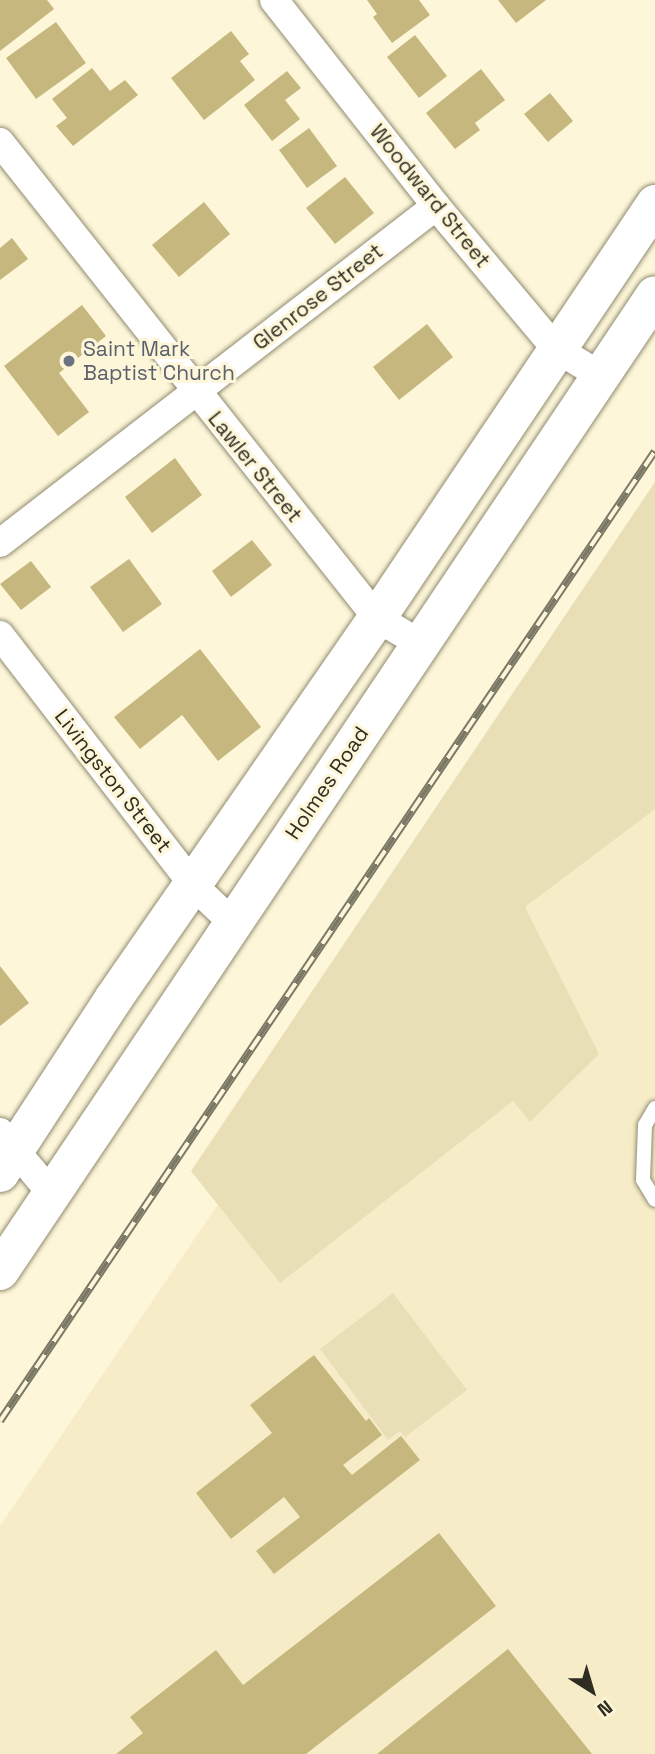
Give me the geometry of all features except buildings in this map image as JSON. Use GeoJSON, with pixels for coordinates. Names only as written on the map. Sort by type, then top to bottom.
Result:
{"type":"FeatureCollection","features":[{"type":"Feature","properties":{"kind":"main road"},"geometry":{"type":"LineString","coordinates":[[5,1152],[377,618],[555,348],[655,204]]}},
{"type":"Feature","properties":{"kind":"main road","name":"Holmes Road"},"geometry":{"type":"LineString","coordinates":[[0,1271],[655,295]]}},
{"type":"Feature","properties":{"kind":"street","name":"Woodward Street"},"geometry":{"type":"LineString","coordinates":[[274,0],[436,206],[555,348],[601,376]]}},
{"type":"Feature","properties":{"kind":"street","name":"Lawler Street"},"geometry":{"type":"LineString","coordinates":[[0,142],[195,392],[377,618],[421,644]]}},
{"type":"Feature","properties":{"kind":"street","name":"Glenrose Street"},"geometry":{"type":"LineString","coordinates":[[0,543],[436,206]]}},
{"type":"Feature","properties":{"kind":"street","name":"Livingston Street"},"geometry":{"type":"LineString","coordinates":[[0,635],[193,885],[232,922]]}},
{"type":"Feature","properties":{"kind":"street"},"geometry":{"type":"LineString","coordinates":[[5,1152],[51,1193]]}},
{"type":"Feature","properties":{"kind":"lane"},"geometry":{"type":"LineString","coordinates":[[655,1108],[645,1125],[643,1180],[655,1200]]}},
{"type":"Feature","properties":{"kind":"shaded area"},"geometry":{"type":"Polygon","coordinates":[[[655,482],[655,809],[525,907],[599,1054],[530,1122],[513,1101],[280,1283],[191,1171],[655,482]]]}},
{"type":"Feature","properties":{"kind":"shaded area"},"geometry":{"type":"Polygon","coordinates":[[[655,559],[655,1754],[0,1754],[0,1526],[655,559]]]}},
{"type":"Feature","properties":{"kind":"shaded area"},"geometry":{"type":"Polygon","coordinates":[[[393,1293],[467,1390],[405,1437],[400,1431],[388,1440],[320,1349],[393,1293]]]}},
{"type":"Feature","properties":{"kind":"railway"},"geometry":{"type":"LineString","coordinates":[[0,1421],[655,451]]}},
{"type":"Feature","properties":{"kind":"place","name":"Saint Mark Baptist Church"},"geometry":{"type":"Point","coordinates":[69,361]}}]}
